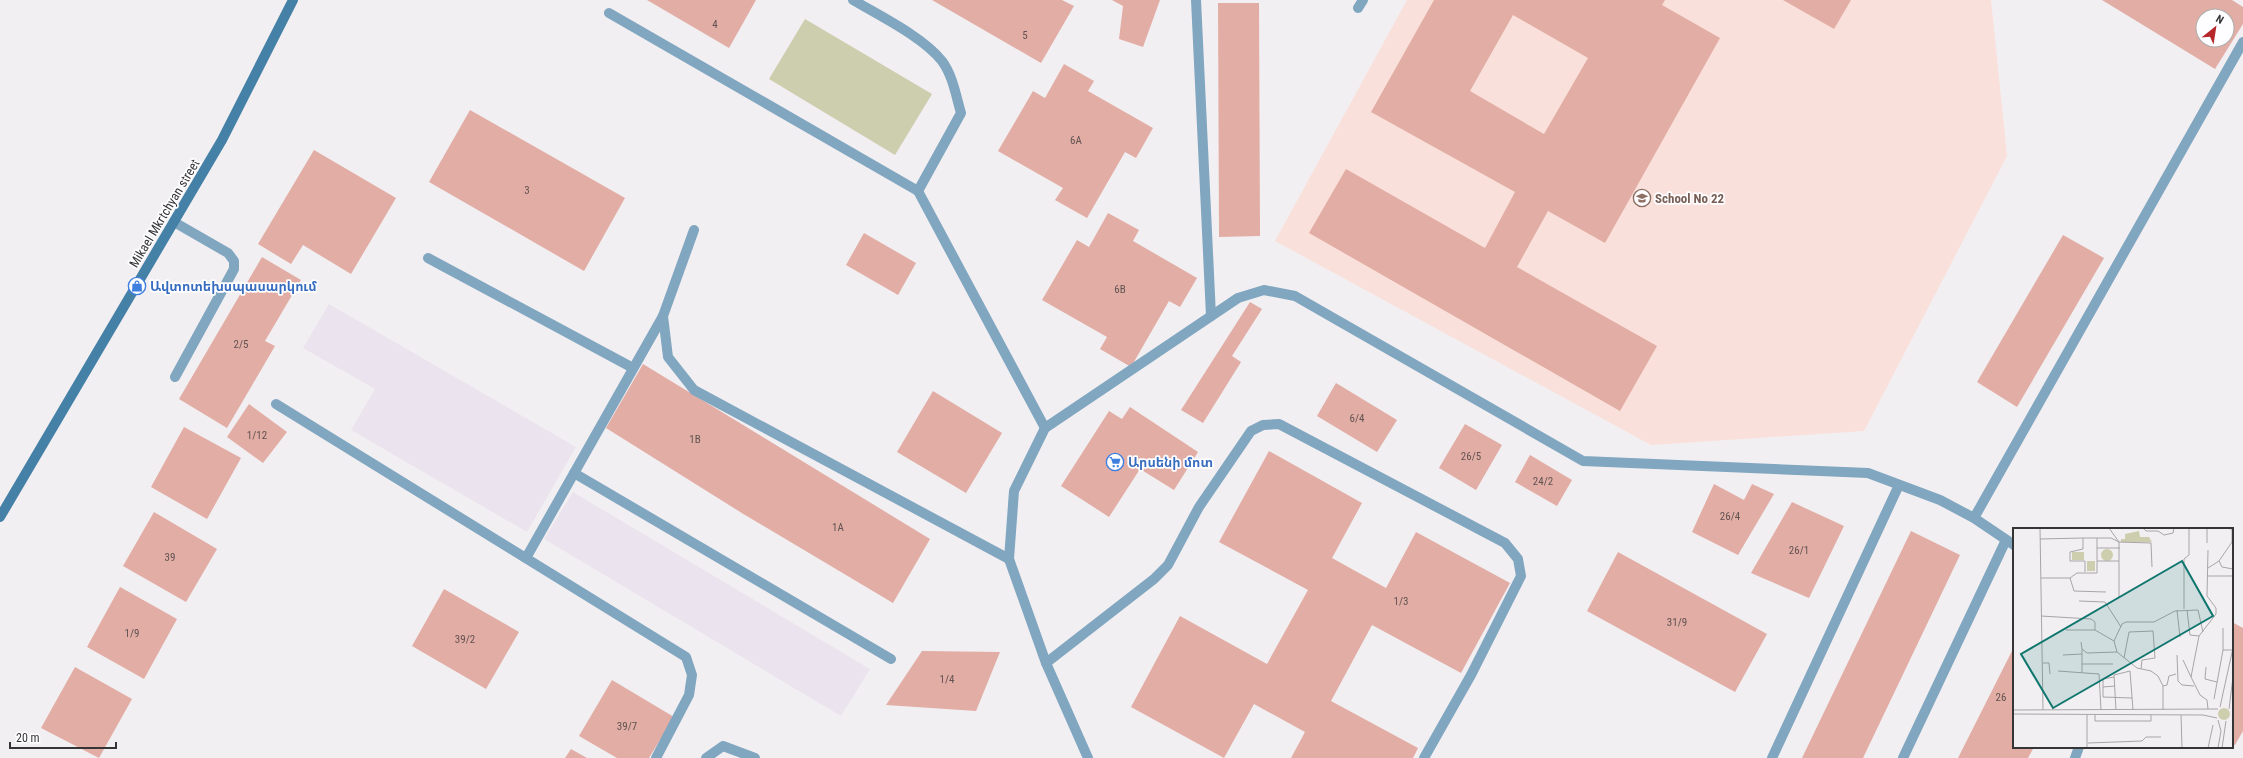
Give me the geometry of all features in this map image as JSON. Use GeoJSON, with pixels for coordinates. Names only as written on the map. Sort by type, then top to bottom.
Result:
{"type":"FeatureCollection","features":[{"type":"Feature","properties":{"kind":"street","name":"Mikael Mkrtchyan street"},"geometry":{"type":"LineString","coordinates":[[0,517],[222,140],[293,0]]}},
{"type":"Feature","properties":{"kind":"lane"},"geometry":{"type":"LineString","coordinates":[[853,0],[915,38],[942,61],[953,82],[961,113],[918,191]]}},
{"type":"Feature","properties":{"kind":"lane"},"geometry":{"type":"LineString","coordinates":[[1196,0],[1211,316]]}},
{"type":"Feature","properties":{"kind":"lane"},"geometry":{"type":"LineString","coordinates":[[610,13],[918,191],[1045,428]]}},
{"type":"Feature","properties":{"kind":"lane"},"geometry":{"type":"LineString","coordinates":[[1974,518],[2243,42]]}},
{"type":"Feature","properties":{"kind":"lane"},"geometry":{"type":"LineString","coordinates":[[174,222],[228,253],[234,261],[234,270],[174,377]]}},
{"type":"Feature","properties":{"kind":"lane"},"geometry":{"type":"LineString","coordinates":[[526,558],[663,316],[694,230]]}},
{"type":"Feature","properties":{"kind":"lane"},"geometry":{"type":"LineString","coordinates":[[428,258],[633,368]]}},
{"type":"Feature","properties":{"kind":"lane"},"geometry":{"type":"LineString","coordinates":[[1088,758],[1046,663],[1009,558],[1014,491],[1045,428],[1238,298],[1264,290],[1295,296],[1583,461],[1868,473],[1940,500],[1974,518],[2010,542],[1903,758]]}},
{"type":"Feature","properties":{"kind":"lane"},"geometry":{"type":"LineString","coordinates":[[663,316],[668,357],[694,390],[1009,558]]}},
{"type":"Feature","properties":{"kind":"lane"},"geometry":{"type":"LineString","coordinates":[[276,404],[686,657],[692,675],[689,695],[656,758]]}},
{"type":"Feature","properties":{"kind":"lane"},"geometry":{"type":"LineString","coordinates":[[1046,663],[1154,579],[1168,565],[1199,507],[1251,431],[1263,426],[1279,424],[1505,543],[1518,559],[1521,576],[1471,675],[1424,758]]}},
{"type":"Feature","properties":{"kind":"lane"},"geometry":{"type":"LineString","coordinates":[[574,473],[891,659]]}},
{"type":"Feature","properties":{"kind":"lane"},"geometry":{"type":"LineString","coordinates":[[1772,758],[1899,485]]}},
{"type":"Feature","properties":{"kind":"lane"},"geometry":{"type":"LineString","coordinates":[[706,758],[723,746],[755,758]]}},
{"type":"Feature","properties":{"kind":"lane"},"geometry":{"type":"LineString","coordinates":[[2075,758],[2079,748]]}},
{"type":"Feature","properties":{"kind":"shaded area","name":"School No 22"},"geometry":{"type":"Polygon","coordinates":[[[1407,0],[1991,0],[2007,156],[1864,431],[1651,445],[1275,241],[1407,0]]]}},
{"type":"Feature","properties":{"kind":"shaded area"},"geometry":{"type":"Polygon","coordinates":[[[329,304],[576,447],[527,532],[351,430],[375,389],[303,348],[329,304]]]}},
{"type":"Feature","properties":{"kind":"shaded area"},"geometry":{"type":"Polygon","coordinates":[[[573,492],[870,669],[841,716],[544,539],[573,492]]]}},
{"type":"Feature","properties":{"kind":"green space"},"geometry":{"type":"Polygon","coordinates":[[[805,19],[932,94],[895,155],[769,79],[805,19]]]}},
{"type":"Feature","properties":{"kind":"building"},"geometry":{"type":"Polygon","coordinates":[[[647,0],[756,0],[729,48],[647,0]]]}},
{"type":"Feature","properties":{"kind":"building"},"geometry":{"type":"Polygon","coordinates":[[[932,0],[1062,0],[1074,6],[1041,63],[932,0]]]}},
{"type":"Feature","properties":{"kind":"building"},"geometry":{"type":"Polygon","coordinates":[[[1112,0],[1160,0],[1143,47],[1119,39],[1123,6],[1112,0]]]}},
{"type":"Feature","properties":{"kind":"building"},"geometry":{"type":"Polygon","coordinates":[[[1434,0],[1665,0],[1662,5],[1720,38],[1605,243],[1548,211],[1517,267],[1657,346],[1620,411],[1309,233],[1346,169],[1485,248],[1515,192],[1371,112],[1434,0]],[[1513,15],[1470,91],[1544,134],[1588,58],[1513,15]]]}},
{"type":"Feature","properties":{"kind":"building"},"geometry":{"type":"Polygon","coordinates":[[[1783,0],[1851,0],[1834,29],[1783,0]]]}},
{"type":"Feature","properties":{"kind":"building"},"geometry":{"type":"Polygon","coordinates":[[[2102,0],[2232,0],[2243,7],[2243,24],[2235,37],[2235,8],[2195,8],[2195,48],[2228,48],[2215,69],[2102,0]]]}},
{"type":"Feature","properties":{"kind":"building"},"geometry":{"type":"Polygon","coordinates":[[[1218,3],[1259,3],[1260,236],[1219,237],[1218,3]]]}},
{"type":"Feature","properties":{"kind":"building"},"geometry":{"type":"Polygon","coordinates":[[[1064,64],[1094,81],[1088,91],[1153,128],[1136,158],[1125,152],[1087,218],[1055,200],[1063,188],[998,151],[1033,91],[1045,98],[1064,64]]]}},
{"type":"Feature","properties":{"kind":"building"},"geometry":{"type":"Polygon","coordinates":[[[470,110],[625,198],[584,271],[429,182],[470,110]]]}},
{"type":"Feature","properties":{"kind":"building"},"geometry":{"type":"Polygon","coordinates":[[[314,150],[396,198],[351,274],[303,245],[291,264],[258,244],[314,150]]]}},
{"type":"Feature","properties":{"kind":"building"},"geometry":{"type":"Polygon","coordinates":[[[1108,213],[1139,230],[1133,241],[1197,278],[1180,307],[1169,301],[1131,367],[1100,349],[1107,337],[1042,300],[1077,240],[1089,247],[1108,213]]]}},
{"type":"Feature","properties":{"kind":"building"},"geometry":{"type":"Polygon","coordinates":[[[864,233],[916,263],[898,295],[846,265],[864,233]]]}},
{"type":"Feature","properties":{"kind":"building"},"geometry":{"type":"Polygon","coordinates":[[[2063,235],[2104,258],[2017,407],[1977,382],[2063,235]]]}},
{"type":"Feature","properties":{"kind":"building"},"geometry":{"type":"Polygon","coordinates":[[[262,257],[301,280],[265,341],[275,346],[227,428],[179,399],[262,257]]]}},
{"type":"Feature","properties":{"kind":"building"},"geometry":{"type":"Polygon","coordinates":[[[1250,302],[1262,309],[1232,356],[1241,362],[1203,423],[1181,410],[1250,302]]]}},
{"type":"Feature","properties":{"kind":"building"},"geometry":{"type":"Polygon","coordinates":[[[643,364],[930,539],[893,603],[745,515],[606,428],[643,364]]]}},
{"type":"Feature","properties":{"kind":"building"},"geometry":{"type":"Polygon","coordinates":[[[1336,383],[1397,420],[1377,452],[1317,416],[1336,383]]]}},
{"type":"Feature","properties":{"kind":"building"},"geometry":{"type":"Polygon","coordinates":[[[933,391],[1002,433],[966,493],[897,452],[933,391]]]}},
{"type":"Feature","properties":{"kind":"building"},"geometry":{"type":"Polygon","coordinates":[[[249,404],[287,432],[263,463],[227,437],[249,404]]]}},
{"type":"Feature","properties":{"kind":"building"},"geometry":{"type":"Polygon","coordinates":[[[1130,407],[1198,452],[1174,490],[1140,469],[1109,517],[1061,486],[1109,411],[1122,419],[1130,407]]]}},
{"type":"Feature","properties":{"kind":"building"},"geometry":{"type":"Polygon","coordinates":[[[1465,424],[1502,445],[1476,490],[1439,468],[1465,424]]]}},
{"type":"Feature","properties":{"kind":"building"},"geometry":{"type":"Polygon","coordinates":[[[184,427],[241,458],[207,519],[151,487],[184,427]]]}},
{"type":"Feature","properties":{"kind":"building"},"geometry":{"type":"Polygon","coordinates":[[[1269,451],[1362,503],[1332,558],[1386,588],[1416,532],[1510,583],[1461,673],[1372,625],[1331,701],[1418,748],[1413,758],[1291,758],[1305,732],[1254,704],[1224,758],[1131,707],[1180,616],[1267,664],[1308,590],[1219,542],[1269,451]]]}},
{"type":"Feature","properties":{"kind":"building"},"geometry":{"type":"Polygon","coordinates":[[[1530,455],[1572,480],[1557,506],[1515,482],[1530,455]]]}},
{"type":"Feature","properties":{"kind":"building"},"geometry":{"type":"Polygon","coordinates":[[[1714,484],[1744,500],[1752,484],[1774,494],[1738,555],[1692,532],[1714,484]]]}},
{"type":"Feature","properties":{"kind":"building"},"geometry":{"type":"Polygon","coordinates":[[[1792,502],[1844,526],[1809,598],[1751,573],[1792,502]]]}},
{"type":"Feature","properties":{"kind":"building"},"geometry":{"type":"Polygon","coordinates":[[[154,512],[217,549],[186,602],[123,566],[154,512]]]}},
{"type":"Feature","properties":{"kind":"building"},"geometry":{"type":"Polygon","coordinates":[[[1911,531],[1960,555],[1863,758],[1802,758],[1911,531]]]}},
{"type":"Feature","properties":{"kind":"building"},"geometry":{"type":"Polygon","coordinates":[[[1618,552],[1767,634],[1735,692],[1587,611],[1618,552]]]}},
{"type":"Feature","properties":{"kind":"building"},"geometry":{"type":"Polygon","coordinates":[[[120,587],[177,619],[144,679],[87,647],[120,587]]]}},
{"type":"Feature","properties":{"kind":"building"},"geometry":{"type":"Polygon","coordinates":[[[444,589],[519,632],[486,689],[412,646],[444,589]]]}},
{"type":"Feature","properties":{"kind":"building"},"geometry":{"type":"Polygon","coordinates":[[[2233,623],[2243,628],[2243,731],[2235,745],[2233,744],[2233,623]]]}},
{"type":"Feature","properties":{"kind":"building"},"geometry":{"type":"Polygon","coordinates":[[[2013,649],[2013,748],[2033,748],[2028,758],[1958,758],[2013,649]]]}},
{"type":"Feature","properties":{"kind":"building"},"geometry":{"type":"Polygon","coordinates":[[[922,651],[1000,652],[976,711],[886,705],[922,651]]]}},
{"type":"Feature","properties":{"kind":"building"},"geometry":{"type":"Polygon","coordinates":[[[75,667],[132,699],[99,758],[41,728],[75,667]]]}},
{"type":"Feature","properties":{"kind":"building"},"geometry":{"type":"Polygon","coordinates":[[[612,680],[674,717],[649,758],[617,758],[579,736],[612,680]]]}},
{"type":"Feature","properties":{"kind":"building"},"geometry":{"type":"Polygon","coordinates":[[[571,749],[587,758],[565,758],[571,749]]]}},
{"type":"Feature","properties":{"kind":"place","name":"School No 22"},"geometry":{"type":"Point","coordinates":[1642,198]}},
{"type":"Feature","properties":{"kind":"place","name":"Ավտոտեխսպասարկում"},"geometry":{"type":"Point","coordinates":[137,286]}},
{"type":"Feature","properties":{"kind":"place","name":"Արսենի մոտ"},"geometry":{"type":"Point","coordinates":[1115,462]}}]}
